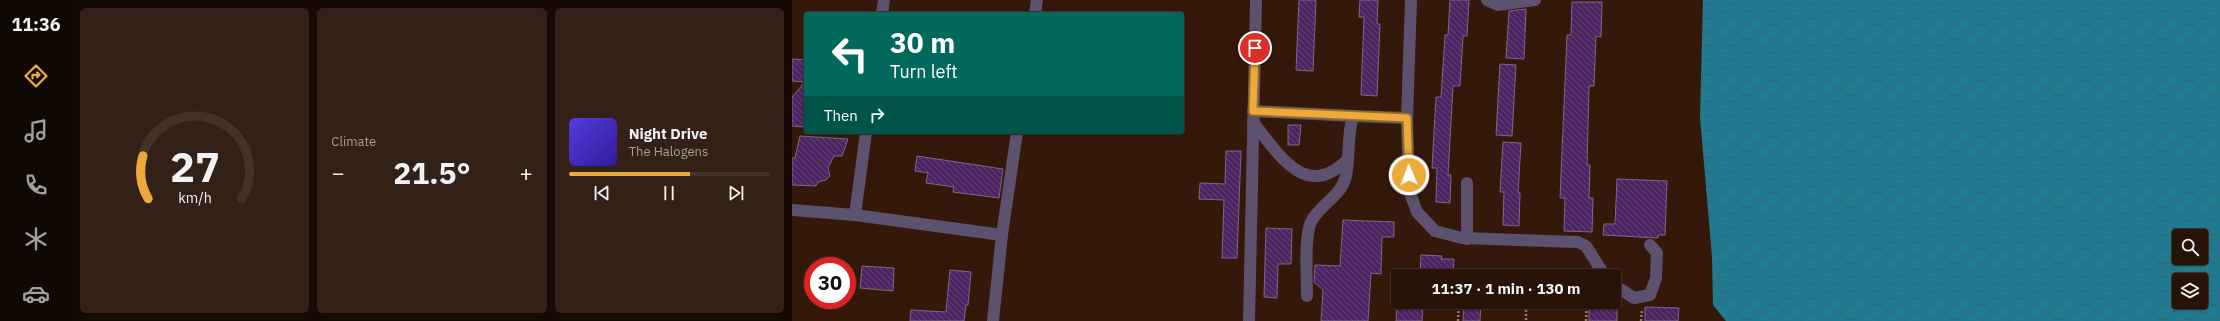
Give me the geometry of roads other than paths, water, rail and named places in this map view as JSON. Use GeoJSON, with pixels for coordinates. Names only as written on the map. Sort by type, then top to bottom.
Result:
{"type":"FeatureCollection","features":[{"type":"Feature","properties":{"kind":"street"},"geometry":{"type":"LineString","coordinates":[[882,12],[884,0]]}},
{"type":"Feature","properties":{"kind":"street"},"geometry":{"type":"LineString","coordinates":[[1035,12],[1037,0]]}},
{"type":"Feature","properties":{"kind":"street"},"geometry":{"type":"LineString","coordinates":[[1249,321],[1256,0]]}},
{"type":"Feature","properties":{"kind":"street"},"geometry":{"type":"LineString","coordinates":[[1411,0],[1407,118],[1409,190],[1417,212],[1435,230],[1467,239],[1578,242],[1586,246],[1600,269]]}},
{"type":"Feature","properties":{"kind":"street"},"geometry":{"type":"LineString","coordinates":[[1488,0],[1498,5],[1535,0]]}},
{"type":"Feature","properties":{"kind":"street"},"geometry":{"type":"LineString","coordinates":[[1253,117],[1353,116],[1407,118]]}},
{"type":"Feature","properties":{"kind":"street"},"geometry":{"type":"LineString","coordinates":[[1306,296],[1308,239],[1311,223],[1324,206],[1340,191],[1346,177],[1350,127],[1353,116]]}},
{"type":"Feature","properties":{"kind":"street"},"geometry":{"type":"LineString","coordinates":[[1253,117],[1277,153],[1301,174],[1313,177],[1323,176],[1339,169],[1347,160]]}},
{"type":"Feature","properties":{"kind":"street"},"geometry":{"type":"LineString","coordinates":[[855,215],[866,134]]}},
{"type":"Feature","properties":{"kind":"street"},"geometry":{"type":"LineString","coordinates":[[992,321],[1002,235],[1017,134]]}},
{"type":"Feature","properties":{"kind":"street"},"geometry":{"type":"LineString","coordinates":[[1467,239],[1468,183]]}},
{"type":"Feature","properties":{"kind":"street"},"geometry":{"type":"LineString","coordinates":[[792,210],[855,215],[1002,235]]}},
{"type":"Feature","properties":{"kind":"street"},"geometry":{"type":"LineString","coordinates":[[1621,290],[1634,298],[1650,295],[1656,278],[1657,253],[1650,245]]}},
{"type":"Feature","properties":{"kind":"water"},"geometry":{"type":"Polygon","coordinates":[[[1703,0],[2220,0],[2220,321],[1726,321],[1713,305],[1712,257],[1700,117],[1703,0]]]}}]}
